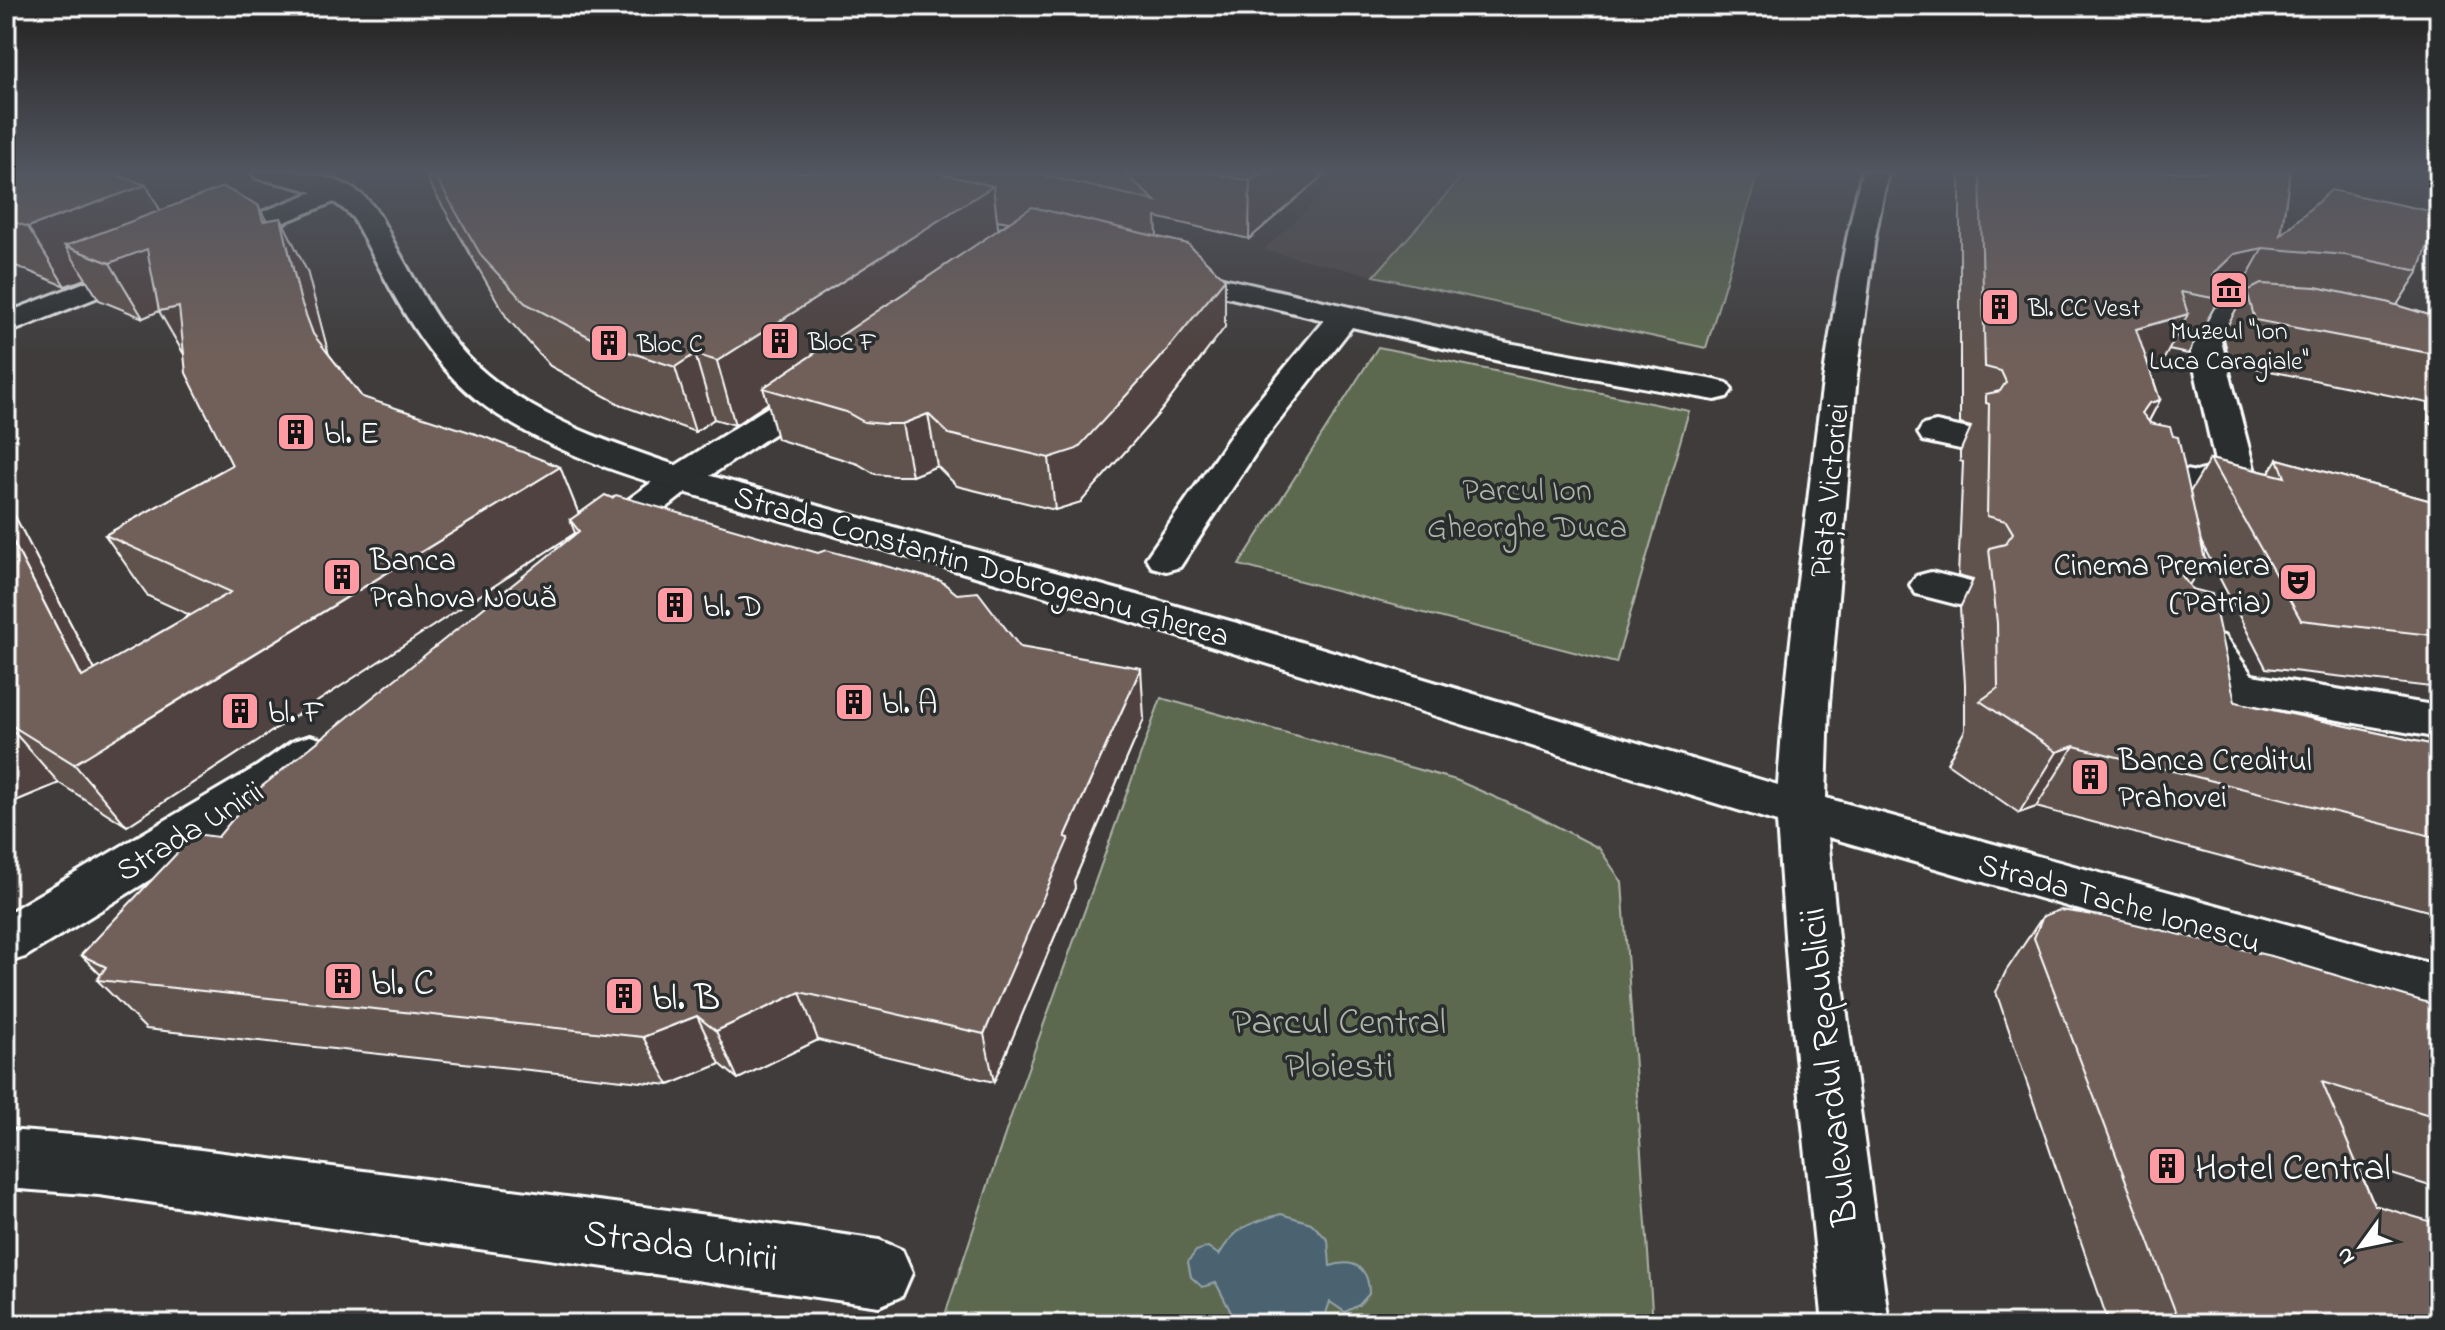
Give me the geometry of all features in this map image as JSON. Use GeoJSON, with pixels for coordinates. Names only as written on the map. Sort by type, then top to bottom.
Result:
{"type":"FeatureCollection","features":[{"type":"Feature","properties":{"kind":"main road"},"geometry":{"type":"LineString","coordinates":[[6,324],[229,234]]}},
{"type":"Feature","properties":{"kind":"main road","name":"Strada Constantin Dobrogeanu Gherea"},"geometry":{"type":"LineString","coordinates":[[374,234],[434,340],[466,375],[514,410],[557,433],[680,479],[1222,633],[1801,811]]}},
{"type":"Feature","properties":{"kind":"main road","name":"Piața Victoriei"},"geometry":{"type":"LineString","coordinates":[[1801,811],[1806,703],[1840,375],[1861,234]]}},
{"type":"Feature","properties":{"kind":"main road"},"geometry":{"type":"LineString","coordinates":[[1134,265],[1250,296],[1508,353],[1715,390]]}},
{"type":"Feature","properties":{"kind":"main road"},"geometry":{"type":"LineString","coordinates":[[2133,471],[2197,483],[2250,475],[2202,331],[2217,317],[2240,312],[2319,324]]}},
{"type":"Feature","properties":{"kind":"main road"},"geometry":{"type":"LineString","coordinates":[[1166,558],[1251,433],[1343,317]]}},
{"type":"Feature","properties":{"kind":"main road"},"geometry":{"type":"LineString","coordinates":[[566,565],[680,479],[763,428],[853,365]]}},
{"type":"Feature","properties":{"kind":"main road"},"geometry":{"type":"LineString","coordinates":[[2169,637],[2209,646],[2238,688],[2439,722]]}},
{"type":"Feature","properties":{"kind":"main road","name":"Strada Unirii"},"geometry":{"type":"LineString","coordinates":[[6,941],[273,780],[337,733]]}},
{"type":"Feature","properties":{"kind":"main road","name":"Strada Tache Ionescu"},"geometry":{"type":"LineString","coordinates":[[1801,811],[2439,990]]}},
{"type":"Feature","properties":{"kind":"main road","name":"Bulevardul Republicii"},"geometry":{"type":"LineString","coordinates":[[1801,811],[1815,978],[1856,1324]]}},
{"type":"Feature","properties":{"kind":"main road","name":"Strada Unirii"},"geometry":{"type":"LineString","coordinates":[[6,1159],[130,1170],[879,1273]]}},
{"type":"Feature","properties":{"kind":"shaded area"},"geometry":{"type":"Polygon","coordinates":[[[1280,234],[1411,234],[1374,276],[1263,250],[1280,234]]]}},
{"type":"Feature","properties":{"kind":"green space"},"geometry":{"type":"Polygon","coordinates":[[[1411,234],[1740,234],[1706,348],[1374,276],[1411,234]]]}},
{"type":"Feature","properties":{"kind":"green space","name":"Parcul Ion Gheorghe Duca"},"geometry":{"type":"Polygon","coordinates":[[[1378,347],[1689,411],[1616,663],[1239,565],[1378,347]]]}},
{"type":"Feature","properties":{"kind":"green space","name":"Parcul Central Ploiesti"},"geometry":{"type":"Polygon","coordinates":[[[1161,698],[1456,780],[1599,848],[1622,882],[1653,1324],[942,1324],[1013,1110],[1161,698]]]}},
{"type":"Feature","properties":{"kind":"water"},"geometry":{"type":"Polygon","coordinates":[[[1281,1214],[1311,1223],[1328,1240],[1330,1266],[1347,1263],[1359,1267],[1366,1278],[1369,1294],[1359,1305],[1345,1312],[1330,1302],[1322,1324],[1237,1324],[1216,1283],[1202,1287],[1191,1277],[1188,1262],[1196,1251],[1208,1247],[1219,1255],[1245,1227],[1281,1214]]]}},
{"type":"Feature","properties":{"kind":"building"},"geometry":{"type":"Polygon","coordinates":[[[97,234],[285,234],[300,299],[313,334],[362,397],[485,437],[560,467],[74,764],[6,722],[6,528],[82,677],[231,592],[105,535],[232,465],[186,373],[179,307],[159,311],[147,249],[110,263],[65,246],[97,234]]]}},
{"type":"Feature","properties":{"kind":"building"},"geometry":{"type":"Polygon","coordinates":[[[469,234],[917,234],[717,361],[695,354],[675,367],[601,343],[525,303],[482,257],[469,234]]]}},
{"type":"Feature","properties":{"kind":"building"},"geometry":{"type":"Polygon","coordinates":[[[992,234],[1146,234],[1188,244],[1225,279],[1158,361],[1077,449],[1049,458],[949,434],[928,414],[902,424],[864,422],[846,412],[763,388],[992,234]]]}},
{"type":"Feature","properties":{"kind":"building"},"geometry":{"type":"Polygon","coordinates":[[[1982,234],[2432,234],[2419,271],[2345,255],[2263,248],[2234,254],[2213,274],[2218,299],[2181,292],[2188,314],[2136,329],[2160,400],[2149,403],[2142,413],[2150,423],[2170,427],[2173,436],[2178,437],[2205,560],[2189,565],[2182,576],[2192,589],[2212,594],[2235,702],[2439,746],[2439,838],[2074,746],[2057,752],[1980,701],[1998,688],[1997,623],[1989,548],[2005,544],[2013,533],[2006,521],[1987,516],[1989,404],[1986,403],[1986,394],[2000,391],[2006,382],[2001,371],[1985,367],[1982,234]]]}},
{"type":"Feature","properties":{"kind":"building"},"geometry":{"type":"Polygon","coordinates":[[[2261,284],[2316,287],[2386,302],[2439,318],[2439,355],[2255,320],[2247,291],[2261,284]]]}},
{"type":"Feature","properties":{"kind":"building"},"geometry":{"type":"Polygon","coordinates":[[[2210,459],[2285,477],[2278,459],[2439,503],[2439,636],[2301,620],[2210,459]]]}},
{"type":"Feature","properties":{"kind":"building"},"geometry":{"type":"Polygon","coordinates":[[[605,495],[612,498],[616,495],[818,553],[826,550],[941,581],[957,594],[978,592],[1020,647],[1141,668],[1065,837],[1069,838],[984,1034],[800,992],[716,1031],[697,1016],[643,1037],[97,980],[106,967],[81,955],[195,834],[218,837],[255,792],[579,531],[570,520],[605,495]]]}},
{"type":"Feature","properties":{"kind":"building","name":"Hotel Central"},"geometry":{"type":"Polygon","coordinates":[[[2060,910],[2101,916],[2275,957],[2439,1006],[2439,1118],[2322,1082],[2374,1205],[2439,1224],[2439,1324],[2180,1324],[2034,938],[2043,916],[2060,910]]]}},
{"type":"Feature","properties":{"kind":"place","name":"Muzeul \"Ion Luca Caragiale\""},"geometry":{"type":"Point","coordinates":[2229,290]}},
{"type":"Feature","properties":{"kind":"place","name":"Bl. CC Vest"},"geometry":{"type":"Point","coordinates":[2000,307]}},
{"type":"Feature","properties":{"kind":"place","name":"Bloc F"},"geometry":{"type":"Point","coordinates":[780,341]}},
{"type":"Feature","properties":{"kind":"place","name":"Bloc C"},"geometry":{"type":"Point","coordinates":[609,343]}},
{"type":"Feature","properties":{"kind":"place","name":"bl. E"},"geometry":{"type":"Point","coordinates":[296,432]}},
{"type":"Feature","properties":{"kind":"place","name":"Banca Prahova Nouă"},"geometry":{"type":"Point","coordinates":[342,577]}},
{"type":"Feature","properties":{"kind":"place","name":"Cinema Premiera (Patria)"},"geometry":{"type":"Point","coordinates":[2298,582]}},
{"type":"Feature","properties":{"kind":"place","name":"bl. D"},"geometry":{"type":"Point","coordinates":[675,605]}},
{"type":"Feature","properties":{"kind":"place","name":"bl. A"},"geometry":{"type":"Point","coordinates":[854,702]}},
{"type":"Feature","properties":{"kind":"place","name":"bl. F"},"geometry":{"type":"Point","coordinates":[240,711]}},
{"type":"Feature","properties":{"kind":"place","name":"Banca Creditul Prahovei"},"geometry":{"type":"Point","coordinates":[2090,777]}},
{"type":"Feature","properties":{"kind":"place","name":"bl. C"},"geometry":{"type":"Point","coordinates":[343,981]}},
{"type":"Feature","properties":{"kind":"place","name":"bl. B"},"geometry":{"type":"Point","coordinates":[624,996]}},
{"type":"Feature","properties":{"kind":"place","name":"Hotel Central"},"geometry":{"type":"Point","coordinates":[2167,1166]}}]}
